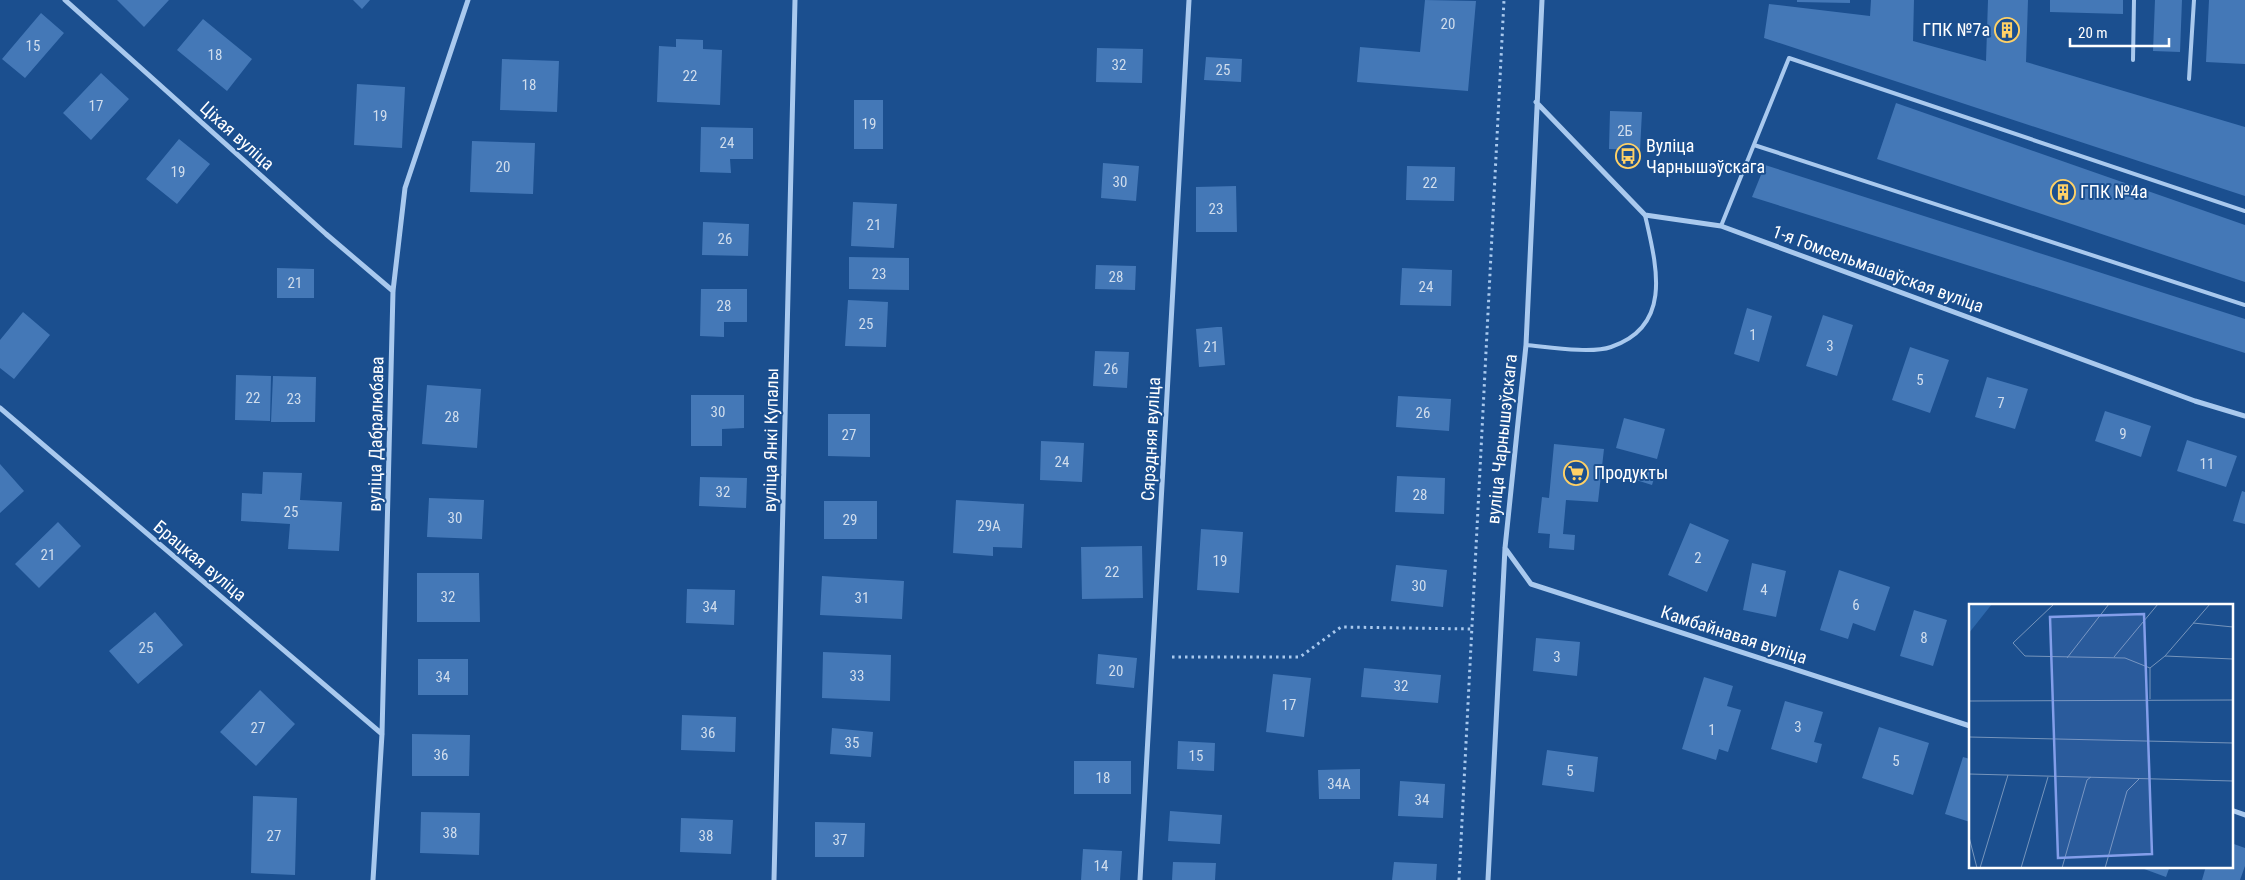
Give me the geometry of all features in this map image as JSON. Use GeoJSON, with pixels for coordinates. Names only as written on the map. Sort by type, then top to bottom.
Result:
{"type":"FeatureCollection","features":[{"type":"Feature","properties":{"kind":"street","name":"Ціхая вуліца"},"geometry":{"type":"LineString","coordinates":[[65,0],[326,234],[393,291]]}},
{"type":"Feature","properties":{"kind":"street","name":"вуліца Дабралюбава"},"geometry":{"type":"LineString","coordinates":[[373,880],[382,734],[393,291],[405,188],[468,0]]}},
{"type":"Feature","properties":{"kind":"street","name":"вуліца Янкі Купалы"},"geometry":{"type":"LineString","coordinates":[[774,880],[795,0]]}},
{"type":"Feature","properties":{"kind":"street","name":"Сярэдняя вуліца"},"geometry":{"type":"LineString","coordinates":[[1140,880],[1189,0]]}},
{"type":"Feature","properties":{"kind":"street","name":"вуліца Чарнышэўскага"},"geometry":{"type":"LineString","coordinates":[[1488,880],[1505,548],[1526,345],[1542,0]]}},
{"type":"Feature","properties":{"kind":"street"},"geometry":{"type":"LineString","coordinates":[[1536,102],[1645,215]]}},
{"type":"Feature","properties":{"kind":"street","name":"1-я Гомсельмашаўская вуліца"},"geometry":{"type":"LineString","coordinates":[[1645,215],[1721,226],[2195,401],[2245,416]]}},
{"type":"Feature","properties":{"kind":"street","name":"Брацкая вуліца"},"geometry":{"type":"LineString","coordinates":[[0,408],[382,734]]}},
{"type":"Feature","properties":{"kind":"street","name":"Камбайнавая вуліца"},"geometry":{"type":"LineString","coordinates":[[1505,548],[1532,584],[1969,726]]}},
{"type":"Feature","properties":{"kind":"street"},"geometry":{"type":"LineString","coordinates":[[2232,810],[2245,815]]}},
{"type":"Feature","properties":{"kind":"lane"},"geometry":{"type":"LineString","coordinates":[[2133,60],[2134,0]]}},
{"type":"Feature","properties":{"kind":"lane"},"geometry":{"type":"LineString","coordinates":[[2189,79],[2194,0]]}},
{"type":"Feature","properties":{"kind":"lane"},"geometry":{"type":"LineString","coordinates":[[1721,226],[1789,58],[2245,212]]}},
{"type":"Feature","properties":{"kind":"lane"},"geometry":{"type":"LineString","coordinates":[[1754,144],[2245,304]]}},
{"type":"Feature","properties":{"kind":"lane"},"geometry":{"type":"LineString","coordinates":[[1526,345],[1572,349],[1610,348],[1637,333],[1656,302],[1656,262],[1645,215]]}},
{"type":"Feature","properties":{"kind":"path"},"geometry":{"type":"LineString","coordinates":[[1459,880],[1504,0]]}},
{"type":"Feature","properties":{"kind":"path"},"geometry":{"type":"LineString","coordinates":[[1152,657],[1300,657],[1341,627],[1472,629]]}},
{"type":"Feature","properties":{"kind":"building"},"geometry":{"type":"Polygon","coordinates":[[[117,0],[169,0],[144,27],[117,0]]]}},
{"type":"Feature","properties":{"kind":"building"},"geometry":{"type":"Polygon","coordinates":[[[353,0],[370,0],[362,9],[353,0]]]}},
{"type":"Feature","properties":{"kind":"building"},"geometry":{"type":"Polygon","coordinates":[[[1425,0],[1476,1],[1468,91],[1357,82],[1360,47],[1420,52],[1425,0]]]}},
{"type":"Feature","properties":{"kind":"building"},"geometry":{"type":"Polygon","coordinates":[[[1797,0],[1850,0],[1850,3],[1797,2],[1797,0]]]}},
{"type":"Feature","properties":{"kind":"building"},"geometry":{"type":"Polygon","coordinates":[[[1871,0],[1914,0],[1913,41],[1986,61],[1988,0],[2028,0],[2026,62],[2245,127],[2245,196],[1764,38],[1769,4],[1870,16],[1871,0]]]}},
{"type":"Feature","properties":{"kind":"building"},"geometry":{"type":"Polygon","coordinates":[[[2050,0],[2123,0],[2123,14],[2050,12],[2050,0]]]}},
{"type":"Feature","properties":{"kind":"building"},"geometry":{"type":"Polygon","coordinates":[[[2155,0],[2182,0],[2180,52],[2153,51],[2155,0]]]}},
{"type":"Feature","properties":{"kind":"building"},"geometry":{"type":"Polygon","coordinates":[[[2209,0],[2245,0],[2245,64],[2206,62],[2209,0]]]}},
{"type":"Feature","properties":{"kind":"building"},"geometry":{"type":"Polygon","coordinates":[[[41,13],[64,33],[25,78],[2,59],[41,13]]]}},
{"type":"Feature","properties":{"kind":"building"},"geometry":{"type":"Polygon","coordinates":[[[203,19],[252,59],[227,91],[177,50],[203,19]]]}},
{"type":"Feature","properties":{"kind":"building"},"geometry":{"type":"Polygon","coordinates":[[[676,39],[703,40],[703,49],[722,50],[720,105],[657,102],[659,46],[676,47],[676,39]]]}},
{"type":"Feature","properties":{"kind":"building"},"geometry":{"type":"Polygon","coordinates":[[[1097,48],[1143,49],[1142,83],[1096,82],[1097,48]]]}},
{"type":"Feature","properties":{"kind":"building"},"geometry":{"type":"Polygon","coordinates":[[[1206,57],[1242,59],[1241,82],[1204,80],[1206,57]]]}},
{"type":"Feature","properties":{"kind":"building"},"geometry":{"type":"Polygon","coordinates":[[[502,59],[559,61],[557,112],[500,110],[502,59]]]}},
{"type":"Feature","properties":{"kind":"building"},"geometry":{"type":"Polygon","coordinates":[[[101,73],[129,99],[91,140],[63,113],[101,73]]]}},
{"type":"Feature","properties":{"kind":"building"},"geometry":{"type":"Polygon","coordinates":[[[357,84],[405,87],[402,148],[354,145],[357,84]]]}},
{"type":"Feature","properties":{"kind":"building"},"geometry":{"type":"Polygon","coordinates":[[[854,100],[883,100],[883,149],[854,149],[854,100]]]}},
{"type":"Feature","properties":{"kind":"building","name":"ГПК №4а"},"geometry":{"type":"Polygon","coordinates":[[[1896,103],[2245,225],[2245,282],[1877,159],[1896,103]]]}},
{"type":"Feature","properties":{"kind":"building"},"geometry":{"type":"Polygon","coordinates":[[[1610,111],[1642,112],[1640,150],[1609,149],[1610,111]]]}},
{"type":"Feature","properties":{"kind":"building"},"geometry":{"type":"Polygon","coordinates":[[[701,127],[753,128],[753,159],[730,159],[731,173],[700,172],[701,127]]]}},
{"type":"Feature","properties":{"kind":"building"},"geometry":{"type":"Polygon","coordinates":[[[179,139],[210,164],[177,204],[146,179],[179,139]]]}},
{"type":"Feature","properties":{"kind":"building"},"geometry":{"type":"Polygon","coordinates":[[[472,141],[535,143],[533,194],[470,192],[472,141]]]}},
{"type":"Feature","properties":{"kind":"building"},"geometry":{"type":"Polygon","coordinates":[[[1103,163],[1139,166],[1136,201],[1101,198],[1103,163]]]}},
{"type":"Feature","properties":{"kind":"building"},"geometry":{"type":"Polygon","coordinates":[[[1765,165],[2245,319],[2245,353],[1752,197],[1765,165]]]}},
{"type":"Feature","properties":{"kind":"building"},"geometry":{"type":"Polygon","coordinates":[[[1407,166],[1455,167],[1454,201],[1406,200],[1407,166]]]}},
{"type":"Feature","properties":{"kind":"building"},"geometry":{"type":"Polygon","coordinates":[[[1236,186],[1237,232],[1196,232],[1196,187],[1236,186]]]}},
{"type":"Feature","properties":{"kind":"building"},"geometry":{"type":"Polygon","coordinates":[[[853,202],[897,204],[894,248],[851,246],[853,202]]]}},
{"type":"Feature","properties":{"kind":"building"},"geometry":{"type":"Polygon","coordinates":[[[703,222],[749,224],[748,256],[702,255],[703,222]]]}},
{"type":"Feature","properties":{"kind":"building"},"geometry":{"type":"Polygon","coordinates":[[[849,257],[909,258],[909,290],[849,289],[849,257]]]}},
{"type":"Feature","properties":{"kind":"building"},"geometry":{"type":"Polygon","coordinates":[[[1096,265],[1136,266],[1135,290],[1095,289],[1096,265]]]}},
{"type":"Feature","properties":{"kind":"building"},"geometry":{"type":"Polygon","coordinates":[[[277,268],[314,269],[314,298],[277,298],[277,268]]]}},
{"type":"Feature","properties":{"kind":"building"},"geometry":{"type":"Polygon","coordinates":[[[1402,268],[1452,270],[1451,306],[1400,305],[1402,268]]]}},
{"type":"Feature","properties":{"kind":"building"},"geometry":{"type":"Polygon","coordinates":[[[701,289],[747,289],[747,322],[724,322],[724,337],[700,336],[701,289]]]}},
{"type":"Feature","properties":{"kind":"building"},"geometry":{"type":"Polygon","coordinates":[[[848,300],[888,302],[886,347],[845,346],[848,300]]]}},
{"type":"Feature","properties":{"kind":"building"},"geometry":{"type":"Polygon","coordinates":[[[1747,308],[1772,316],[1759,362],[1734,354],[1747,308]]]}},
{"type":"Feature","properties":{"kind":"building"},"geometry":{"type":"Polygon","coordinates":[[[23,312],[50,335],[14,379],[0,368],[0,340],[23,312]]]}},
{"type":"Feature","properties":{"kind":"building"},"geometry":{"type":"Polygon","coordinates":[[[1823,315],[1853,325],[1837,376],[1806,366],[1823,315]]]}},
{"type":"Feature","properties":{"kind":"building"},"geometry":{"type":"Polygon","coordinates":[[[1222,327],[1225,365],[1199,367],[1196,329],[1222,327]]]}},
{"type":"Feature","properties":{"kind":"building"},"geometry":{"type":"Polygon","coordinates":[[[1910,347],[1949,360],[1930,413],[1892,400],[1910,347]]]}},
{"type":"Feature","properties":{"kind":"building"},"geometry":{"type":"Polygon","coordinates":[[[1095,351],[1129,352],[1127,388],[1093,386],[1095,351]]]}},
{"type":"Feature","properties":{"kind":"building"},"geometry":{"type":"Polygon","coordinates":[[[236,375],[271,376],[270,421],[235,420],[236,375]]]}},
{"type":"Feature","properties":{"kind":"building"},"geometry":{"type":"Polygon","coordinates":[[[273,376],[316,377],[315,422],[271,422],[273,376]]]}},
{"type":"Feature","properties":{"kind":"building"},"geometry":{"type":"Polygon","coordinates":[[[1987,377],[2028,389],[2015,429],[1975,417],[1987,377]]]}},
{"type":"Feature","properties":{"kind":"building"},"geometry":{"type":"Polygon","coordinates":[[[427,385],[481,389],[477,448],[422,444],[427,385]]]}},
{"type":"Feature","properties":{"kind":"building"},"geometry":{"type":"Polygon","coordinates":[[[691,395],[744,395],[744,428],[722,429],[722,446],[691,446],[691,395]]]}},
{"type":"Feature","properties":{"kind":"building"},"geometry":{"type":"Polygon","coordinates":[[[1398,396],[1451,399],[1449,431],[1396,427],[1398,396]]]}},
{"type":"Feature","properties":{"kind":"building"},"geometry":{"type":"Polygon","coordinates":[[[2105,411],[2151,426],[2141,457],[2095,441],[2105,411]]]}},
{"type":"Feature","properties":{"kind":"building"},"geometry":{"type":"Polygon","coordinates":[[[828,414],[870,414],[870,457],[828,456],[828,414]]]}},
{"type":"Feature","properties":{"kind":"building"},"geometry":{"type":"Polygon","coordinates":[[[1624,418],[1665,429],[1657,459],[1616,448],[1624,418]]]}},
{"type":"Feature","properties":{"kind":"building"},"geometry":{"type":"Polygon","coordinates":[[[2187,440],[2237,456],[2226,487],[2177,471],[2187,440]]]}},
{"type":"Feature","properties":{"kind":"building"},"geometry":{"type":"Polygon","coordinates":[[[1041,441],[1084,443],[1082,482],[1040,480],[1041,441]]]}},
{"type":"Feature","properties":{"kind":"building","name":"Продукты"},"geometry":{"type":"Polygon","coordinates":[[[1554,444],[1604,449],[1598,502],[1566,500],[1563,534],[1575,535],[1574,550],[1549,548],[1550,534],[1538,533],[1542,497],[1549,498],[1554,444]]]}},
{"type":"Feature","properties":{"kind":"building"},"geometry":{"type":"Polygon","coordinates":[[[0,464],[24,491],[0,513],[0,464]]]}},
{"type":"Feature","properties":{"kind":"building"},"geometry":{"type":"Polygon","coordinates":[[[1641,467],[1656,472],[1652,485],[1636,480],[1641,467]]]}},
{"type":"Feature","properties":{"kind":"building"},"geometry":{"type":"Polygon","coordinates":[[[263,472],[302,473],[300,500],[342,502],[339,551],[288,549],[290,524],[241,521],[242,493],[262,494],[263,472]]]}},
{"type":"Feature","properties":{"kind":"building"},"geometry":{"type":"Polygon","coordinates":[[[1397,476],[1445,478],[1444,514],[1395,512],[1397,476]]]}},
{"type":"Feature","properties":{"kind":"building"},"geometry":{"type":"Polygon","coordinates":[[[700,477],[747,478],[746,508],[699,506],[700,477]]]}},
{"type":"Feature","properties":{"kind":"building"},"geometry":{"type":"Polygon","coordinates":[[[2242,491],[2245,492],[2245,524],[2233,521],[2242,491]]]}},
{"type":"Feature","properties":{"kind":"building"},"geometry":{"type":"Polygon","coordinates":[[[429,498],[484,500],[482,539],[427,537],[429,498]]]}},
{"type":"Feature","properties":{"kind":"building"},"geometry":{"type":"Polygon","coordinates":[[[956,500],[1024,504],[1022,548],[993,547],[993,556],[953,553],[956,500]]]}},
{"type":"Feature","properties":{"kind":"building"},"geometry":{"type":"Polygon","coordinates":[[[824,501],[877,501],[877,539],[824,539],[824,501]]]}},
{"type":"Feature","properties":{"kind":"building"},"geometry":{"type":"Polygon","coordinates":[[[58,522],[81,546],[39,588],[15,564],[58,522]]]}},
{"type":"Feature","properties":{"kind":"building"},"geometry":{"type":"Polygon","coordinates":[[[1690,523],[1729,540],[1707,592],[1668,575],[1690,523]]]}},
{"type":"Feature","properties":{"kind":"building"},"geometry":{"type":"Polygon","coordinates":[[[1201,529],[1243,532],[1239,593],[1197,590],[1201,529]]]}},
{"type":"Feature","properties":{"kind":"building"},"geometry":{"type":"Polygon","coordinates":[[[1142,546],[1143,598],[1082,599],[1081,547],[1142,546]]]}},
{"type":"Feature","properties":{"kind":"building"},"geometry":{"type":"Polygon","coordinates":[[[1752,563],[1786,571],[1776,617],[1743,610],[1752,563]]]}},
{"type":"Feature","properties":{"kind":"building"},"geometry":{"type":"Polygon","coordinates":[[[1396,565],[1447,570],[1443,607],[1391,601],[1396,565]]]}},
{"type":"Feature","properties":{"kind":"building"},"geometry":{"type":"Polygon","coordinates":[[[1839,570],[1890,587],[1875,631],[1853,623],[1848,639],[1820,630],[1839,570]]]}},
{"type":"Feature","properties":{"kind":"building"},"geometry":{"type":"Polygon","coordinates":[[[417,573],[479,573],[480,622],[417,622],[417,573]]]}},
{"type":"Feature","properties":{"kind":"building"},"geometry":{"type":"Polygon","coordinates":[[[822,576],[904,581],[902,619],[820,615],[822,576]]]}},
{"type":"Feature","properties":{"kind":"building"},"geometry":{"type":"Polygon","coordinates":[[[687,589],[735,590],[734,625],[686,623],[687,589]]]}},
{"type":"Feature","properties":{"kind":"building"},"geometry":{"type":"Polygon","coordinates":[[[1914,610],[1947,620],[1933,666],[1900,656],[1914,610]]]}},
{"type":"Feature","properties":{"kind":"building"},"geometry":{"type":"Polygon","coordinates":[[[155,612],[183,645],[138,684],[109,651],[155,612]]]}},
{"type":"Feature","properties":{"kind":"building"},"geometry":{"type":"Polygon","coordinates":[[[1536,638],[1580,642],[1577,676],[1533,671],[1536,638]]]}},
{"type":"Feature","properties":{"kind":"building"},"geometry":{"type":"Polygon","coordinates":[[[823,652],[891,655],[890,701],[822,698],[823,652]]]}},
{"type":"Feature","properties":{"kind":"building"},"geometry":{"type":"Polygon","coordinates":[[[1098,654],[1137,658],[1134,688],[1096,684],[1098,654]]]}},
{"type":"Feature","properties":{"kind":"building"},"geometry":{"type":"Polygon","coordinates":[[[418,659],[468,659],[468,695],[418,695],[418,659]]]}},
{"type":"Feature","properties":{"kind":"building"},"geometry":{"type":"Polygon","coordinates":[[[1364,668],[1441,675],[1438,703],[1361,697],[1364,668]]]}},
{"type":"Feature","properties":{"kind":"building"},"geometry":{"type":"Polygon","coordinates":[[[1273,674],[1311,678],[1304,737],[1266,732],[1273,674]]]}},
{"type":"Feature","properties":{"kind":"building"},"geometry":{"type":"Polygon","coordinates":[[[1704,677],[1733,686],[1727,706],[1741,710],[1728,752],[1719,749],[1716,760],[1682,749],[1704,677]]]}},
{"type":"Feature","properties":{"kind":"building"},"geometry":{"type":"Polygon","coordinates":[[[260,690],[295,724],[256,766],[220,732],[260,690]]]}},
{"type":"Feature","properties":{"kind":"building"},"geometry":{"type":"Polygon","coordinates":[[[1785,701],[1823,712],[1814,742],[1822,744],[1817,763],[1771,749],[1785,701]]]}},
{"type":"Feature","properties":{"kind":"building"},"geometry":{"type":"Polygon","coordinates":[[[682,715],[736,717],[735,752],[681,750],[682,715]]]}},
{"type":"Feature","properties":{"kind":"building"},"geometry":{"type":"Polygon","coordinates":[[[1879,727],[1929,743],[1913,795],[1862,778],[1879,727]]]}},
{"type":"Feature","properties":{"kind":"building"},"geometry":{"type":"Polygon","coordinates":[[[832,728],[873,732],[871,757],[830,754],[832,728]]]}},
{"type":"Feature","properties":{"kind":"building"},"geometry":{"type":"Polygon","coordinates":[[[412,734],[470,735],[469,776],[412,776],[412,734]]]}},
{"type":"Feature","properties":{"kind":"building"},"geometry":{"type":"Polygon","coordinates":[[[1178,741],[1215,743],[1214,771],[1177,769],[1178,741]]]}},
{"type":"Feature","properties":{"kind":"building"},"geometry":{"type":"Polygon","coordinates":[[[1547,750],[1598,757],[1594,792],[1542,785],[1547,750]]]}},
{"type":"Feature","properties":{"kind":"building"},"geometry":{"type":"Polygon","coordinates":[[[1963,757],[1969,759],[1969,822],[1945,814],[1963,757]]]}},
{"type":"Feature","properties":{"kind":"building"},"geometry":{"type":"Polygon","coordinates":[[[1074,761],[1131,761],[1131,794],[1074,794],[1074,761]]]}},
{"type":"Feature","properties":{"kind":"building"},"geometry":{"type":"Polygon","coordinates":[[[1360,769],[1360,799],[1319,799],[1318,770],[1360,769]]]}},
{"type":"Feature","properties":{"kind":"building"},"geometry":{"type":"Polygon","coordinates":[[[1400,781],[1445,784],[1443,818],[1398,816],[1400,781]]]}},
{"type":"Feature","properties":{"kind":"building"},"geometry":{"type":"Polygon","coordinates":[[[253,796],[297,798],[295,875],[251,873],[253,796]]]}},
{"type":"Feature","properties":{"kind":"building"},"geometry":{"type":"Polygon","coordinates":[[[1170,811],[1222,815],[1220,844],[1168,841],[1170,811]]]}},
{"type":"Feature","properties":{"kind":"building"},"geometry":{"type":"Polygon","coordinates":[[[421,812],[480,813],[479,855],[420,853],[421,812]]]}},
{"type":"Feature","properties":{"kind":"building"},"geometry":{"type":"Polygon","coordinates":[[[681,818],[733,820],[731,854],[680,852],[681,818]]]}},
{"type":"Feature","properties":{"kind":"building"},"geometry":{"type":"Polygon","coordinates":[[[815,822],[865,823],[864,857],[815,857],[815,822]]]}},
{"type":"Feature","properties":{"kind":"building"},"geometry":{"type":"Polygon","coordinates":[[[2232,843],[2245,848],[2245,866],[2240,880],[2202,880],[2205,868],[2232,868],[2232,843]]]}},
{"type":"Feature","properties":{"kind":"building"},"geometry":{"type":"Polygon","coordinates":[[[1083,849],[1122,851],[1120,880],[1081,880],[1083,849]]]}},
{"type":"Feature","properties":{"kind":"building"},"geometry":{"type":"Polygon","coordinates":[[[1173,862],[1216,863],[1215,880],[1172,880],[1173,862]]]}},
{"type":"Feature","properties":{"kind":"building"},"geometry":{"type":"Polygon","coordinates":[[[1394,862],[1437,864],[1436,880],[1392,880],[1394,862]]]}},
{"type":"Feature","properties":{"kind":"building"},"geometry":{"type":"Polygon","coordinates":[[[2141,868],[2169,868],[2166,877],[2141,868]]]}},
{"type":"Feature","properties":{"kind":"place","name":"ГПК №7а"},"geometry":{"type":"Point","coordinates":[2007,30]}},
{"type":"Feature","properties":{"kind":"place","name":"Вуліца Чарнышэўскага"},"geometry":{"type":"Point","coordinates":[1628,156]}},
{"type":"Feature","properties":{"kind":"place","name":"ГПК №4а"},"geometry":{"type":"Point","coordinates":[2063,192]}},
{"type":"Feature","properties":{"kind":"place","name":"Продукты"},"geometry":{"type":"Point","coordinates":[1576,473]}}]}
